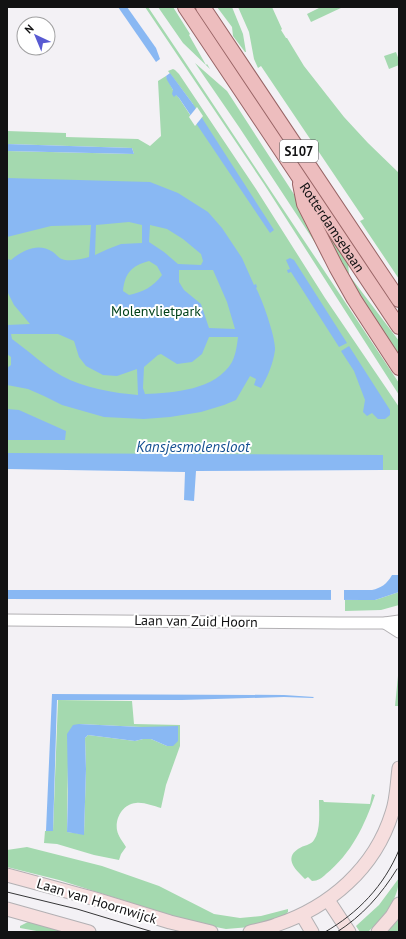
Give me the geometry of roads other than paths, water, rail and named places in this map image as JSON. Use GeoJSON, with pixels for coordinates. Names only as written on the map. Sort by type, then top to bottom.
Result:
{"type":"FeatureCollection","features":[{"type":"Feature","properties":{"kind":"main road","name":"Rotterdamsebaan"},"geometry":{"type":"LineString","coordinates":[[185,7],[399,327]]}},
{"type":"Feature","properties":{"kind":"main road","name":"Rotterdamsebaan"},"geometry":{"type":"LineString","coordinates":[[203,7],[399,300]]}},
{"type":"Feature","properties":{"kind":"main road","name":"S107"},"geometry":{"type":"LineString","coordinates":[[299,177],[304,204],[336,267],[354,299],[399,368]]}},
{"type":"Feature","properties":{"kind":"main road","name":"S107"},"geometry":{"type":"LineString","coordinates":[[385,279],[399,292]]}},
{"type":"Feature","properties":{"kind":"main road"},"geometry":{"type":"LineString","coordinates":[[250,932],[276,926],[302,915],[328,900],[348,885],[362,870],[386,829],[396,796],[399,768]]}},
{"type":"Feature","properties":{"kind":"main road","name":"Laan van Hoornwijck"},"geometry":{"type":"LineString","coordinates":[[7,875],[92,898],[170,922],[211,932]]}},
{"type":"Feature","properties":{"kind":"main road"},"geometry":{"type":"LineString","coordinates":[[328,900],[349,932]]}},
{"type":"Feature","properties":{"kind":"main road"},"geometry":{"type":"LineString","coordinates":[[378,932],[392,916],[399,904]]}},
{"type":"Feature","properties":{"kind":"main road"},"geometry":{"type":"LineString","coordinates":[[7,909],[89,932]]}},
{"type":"Feature","properties":{"kind":"main road"},"geometry":{"type":"LineString","coordinates":[[302,915],[312,932]]}},
{"type":"Feature","properties":{"kind":"street","name":"Laan van Zuid Hoorn"},"geometry":{"type":"LineString","coordinates":[[7,620],[399,621]]}},
{"type":"Feature","properties":{"kind":"street"},"geometry":{"type":"LineString","coordinates":[[385,622],[399,632]]}},
{"type":"Feature","properties":{"kind":"water"},"geometry":{"type":"Polygon","coordinates":[[[118,7],[127,7],[156,48],[160,59],[156,62],[118,7]]]}},
{"type":"Feature","properties":{"kind":"water"},"geometry":{"type":"Polygon","coordinates":[[[170,73],[193,104],[274,230],[270,233],[179,98],[176,95],[174,97],[172,94],[173,90],[166,76],[170,73]]]}},
{"type":"Feature","properties":{"kind":"water"},"geometry":{"type":"Polygon","coordinates":[[[7,144],[132,148],[134,154],[7,151],[7,144]]]}},
{"type":"Feature","properties":{"kind":"water"},"geometry":{"type":"Polygon","coordinates":[[[7,178],[150,182],[178,193],[208,212],[222,228],[242,258],[254,285],[256,284],[256,288],[265,309],[275,344],[270,370],[261,388],[254,385],[256,379],[250,376],[236,400],[224,405],[201,412],[144,419],[104,417],[62,405],[28,389],[7,385],[7,368],[11,365],[11,357],[7,354],[7,325],[30,324],[14,305],[7,291],[7,259],[11,260],[31,248],[47,249],[65,260],[89,257],[91,225],[51,226],[7,237],[7,178]],[[129,222],[96,225],[95,255],[121,244],[142,243],[142,225],[129,222]],[[150,225],[149,242],[178,264],[201,265],[203,261],[201,254],[183,239],[167,229],[150,225]],[[149,261],[138,265],[130,271],[125,279],[123,291],[129,295],[147,288],[155,283],[162,275],[157,266],[149,261]],[[179,270],[179,282],[184,290],[201,304],[209,328],[235,329],[227,302],[213,270],[179,270]],[[11,334],[12,339],[49,368],[80,384],[119,393],[138,395],[137,369],[117,376],[103,375],[86,366],[79,357],[74,341],[58,334],[11,334]],[[209,337],[202,354],[192,362],[177,364],[161,354],[158,355],[144,367],[143,388],[145,394],[181,391],[216,379],[232,362],[238,337],[209,337]]]}},
{"type":"Feature","properties":{"kind":"water"},"geometry":{"type":"Polygon","coordinates":[[[290,258],[294,260],[347,343],[339,347],[291,272],[288,273],[287,270],[290,269],[286,260],[290,258]]]}},
{"type":"Feature","properties":{"kind":"water"},"geometry":{"type":"Polygon","coordinates":[[[349,346],[390,410],[390,415],[385,419],[378,419],[372,413],[367,416],[363,412],[365,400],[354,371],[341,351],[349,346]]]}},
{"type":"Feature","properties":{"kind":"water"},"geometry":{"type":"Polygon","coordinates":[[[7,409],[19,410],[66,431],[65,440],[7,440],[7,409]]]}},
{"type":"Feature","properties":{"kind":"water"},"geometry":{"type":"Polygon","coordinates":[[[7,453],[383,455],[383,470],[196,471],[194,501],[184,500],[185,472],[7,469],[7,453]]]}},
{"type":"Feature","properties":{"kind":"water"},"geometry":{"type":"Polygon","coordinates":[[[392,575],[399,575],[399,592],[375,600],[7,599],[7,590],[372,590],[384,585],[392,575]]]}},
{"type":"Feature","properties":{"kind":"water"},"geometry":{"type":"Polygon","coordinates":[[[52,694],[284,695],[314,697],[182,700],[57,700],[53,831],[46,831],[52,694]]]}},
{"type":"Feature","properties":{"kind":"water"},"geometry":{"type":"Polygon","coordinates":[[[73,725],[141,727],[178,726],[178,741],[173,746],[167,746],[151,739],[135,741],[88,735],[85,738],[86,769],[84,835],[67,832],[67,734],[73,725]]]}},
{"type":"Feature","properties":{"kind":"tram line"},"geometry":{"type":"LineString","coordinates":[[325,932],[348,916],[369,897],[386,875],[399,850]]}},
{"type":"Feature","properties":{"kind":"tram line"},"geometry":{"type":"LineString","coordinates":[[337,932],[363,912],[384,888],[397,869]]}},
{"type":"Feature","properties":{"kind":"tram line"},"geometry":{"type":"LineString","coordinates":[[7,892],[77,909],[153,932]]}},
{"type":"Feature","properties":{"kind":"park label","name":"Molenvlietpark"},"geometry":{"type":"Point","coordinates":[156,311]}},
{"type":"Feature","properties":{"kind":"water label","name":"Kansjesmolensloot"},"geometry":{"type":"Point","coordinates":[193,447]}}]}
